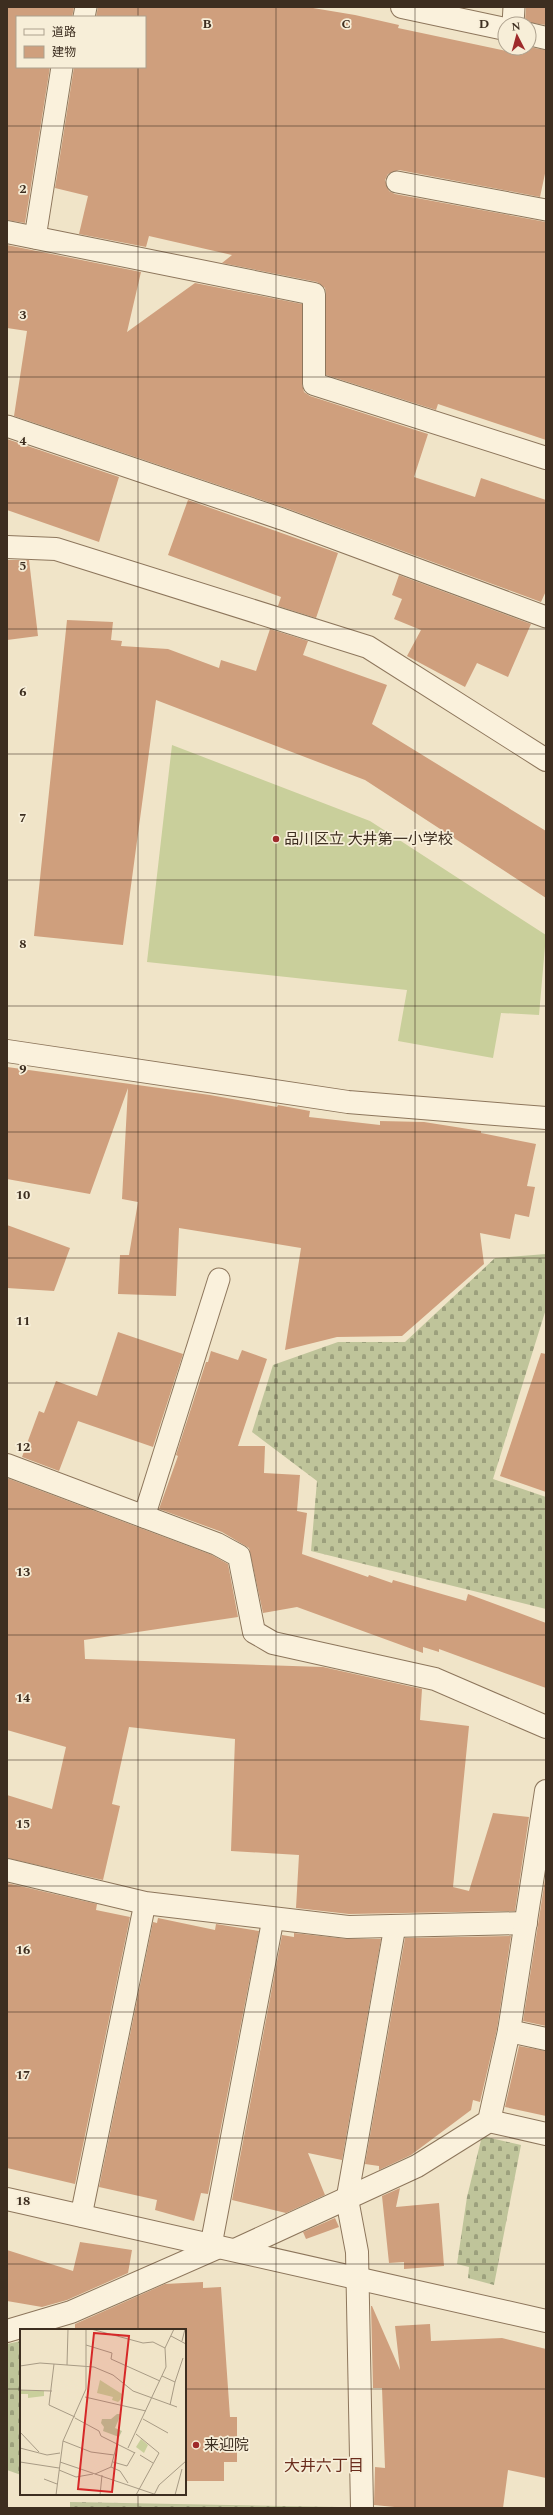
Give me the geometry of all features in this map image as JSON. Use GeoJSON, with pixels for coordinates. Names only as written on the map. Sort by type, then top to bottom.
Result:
{"type":"FeatureCollection","features":[{"type":"Feature","properties":{"kind":"street"},"geometry":{"type":"LineString","coordinates":[[402,7],[497,27]]}},
{"type":"Feature","properties":{"kind":"street"},"geometry":{"type":"LineString","coordinates":[[7,232],[314,294],[314,384],[546,458]]}},
{"type":"Feature","properties":{"kind":"street"},"geometry":{"type":"LineString","coordinates":[[7,546],[56,549],[368,647],[546,760]]}},
{"type":"Feature","properties":{"kind":"street"},"geometry":{"type":"LineString","coordinates":[[7,1051],[348,1102],[546,1118]]}},
{"type":"Feature","properties":{"kind":"street"},"geometry":{"type":"LineString","coordinates":[[7,1465],[216,1544],[239,1556],[254,1632],[273,1644],[435,1679],[546,1727]]}},
{"type":"Feature","properties":{"kind":"street"},"geometry":{"type":"LineString","coordinates":[[489,2121],[509,2031],[546,1791]]}},
{"type":"Feature","properties":{"kind":"street"},"geometry":{"type":"LineString","coordinates":[[7,1870],[145,1903],[348,1927],[526,1923]]}},
{"type":"Feature","properties":{"kind":"street"},"geometry":{"type":"LineString","coordinates":[[509,2031],[546,2039]]}},
{"type":"Feature","properties":{"kind":"street"},"geometry":{"type":"LineString","coordinates":[[7,2331],[70,2312],[222,2247],[347,2199],[417,2166],[489,2121],[546,2134]]}},
{"type":"Feature","properties":{"kind":"street"},"geometry":{"type":"LineString","coordinates":[[7,2199],[546,2321]]}},
{"type":"Feature","properties":{"kind":"street"},"geometry":{"type":"LineString","coordinates":[[347,2199],[357,2252],[362,2508]]}},
{"type":"Feature","properties":{"kind":"lane"},"geometry":{"type":"LineString","coordinates":[[35,238],[62,68]]}},
{"type":"Feature","properties":{"kind":"lane"},"geometry":{"type":"LineString","coordinates":[[397,182],[546,210]]}},
{"type":"Feature","properties":{"kind":"lane"},"geometry":{"type":"LineString","coordinates":[[7,426],[282,519],[546,617]]}},
{"type":"Feature","properties":{"kind":"lane"},"geometry":{"type":"LineString","coordinates":[[144,1517],[219,1279]]}},
{"type":"Feature","properties":{"kind":"lane"},"geometry":{"type":"LineString","coordinates":[[81,2216],[145,1903]]}},
{"type":"Feature","properties":{"kind":"lane"},"geometry":{"type":"LineString","coordinates":[[222,2247],[273,1919]]}},
{"type":"Feature","properties":{"kind":"lane"},"geometry":{"type":"LineString","coordinates":[[347,2199],[395,1926]]}},
{"type":"Feature","properties":{"kind":"green space"},"geometry":{"type":"Polygon","coordinates":[[[172,745],[370,821],[546,935],[539,1015],[501,1013],[493,1058],[398,1041],[407,990],[147,962],[172,745]]]}},
{"type":"Feature","properties":{"kind":"green space"},"geometry":{"type":"Polygon","coordinates":[[[546,1254],[546,1309],[493,1479],[546,1497],[546,1609],[311,1551],[317,1481],[252,1432],[273,1365],[338,1342],[405,1342],[495,1258],[546,1254]]]}},
{"type":"Feature","properties":{"kind":"green space"},"geometry":{"type":"Polygon","coordinates":[[[482,2136],[521,2145],[494,2285],[468,2278],[469,2267],[457,2264],[467,2197],[482,2136]]]}},
{"type":"Feature","properties":{"kind":"green space"},"geometry":{"type":"Polygon","coordinates":[[[20,2341],[20,2475],[7,2470],[7,2344],[20,2341]]]}},
{"type":"Feature","properties":{"kind":"green space"},"geometry":{"type":"Polygon","coordinates":[[[70,2502],[340,2507],[340,2508],[70,2508],[70,2502]]]}},
{"type":"Feature","properties":{"kind":"building"},"geometry":{"type":"Polygon","coordinates":[[[7,7],[74,7],[72,16],[16,16],[16,68],[50,68],[25,223],[7,220],[7,7]]]}},
{"type":"Feature","properties":{"kind":"building"},"geometry":{"type":"Polygon","coordinates":[[[98,7],[307,7],[355,15],[399,25],[398,28],[497,49],[497,56],[537,56],[537,48],[546,50],[546,169],[540,197],[399,170],[388,174],[385,180],[389,191],[395,194],[546,222],[546,440],[438,404],[436,410],[326,375],[326,294],[325,288],[317,282],[222,263],[232,255],[149,236],[146,247],[79,234],[88,196],[55,188],[74,68],[146,68],[146,16],[96,16],[98,7]]]}},
{"type":"Feature","properties":{"kind":"building"},"geometry":{"type":"Polygon","coordinates":[[[526,7],[546,7],[546,25],[537,24],[537,16],[525,16],[526,7]]]}},
{"type":"Feature","properties":{"kind":"building"},"geometry":{"type":"Polygon","coordinates":[[[7,245],[141,272],[127,332],[195,283],[302,304],[302,384],[304,392],[310,396],[428,434],[414,477],[475,497],[481,478],[546,500],[546,591],[541,602],[286,508],[14,416],[27,331],[7,328],[7,245]]]}},
{"type":"Feature","properties":{"kind":"building"},"geometry":{"type":"Polygon","coordinates":[[[7,439],[119,477],[99,542],[7,510],[7,439]]]}},
{"type":"Feature","properties":{"kind":"building"},"geometry":{"type":"Polygon","coordinates":[[[188,500],[338,553],[316,618],[278,606],[281,597],[168,555],[188,500]]]}},
{"type":"Feature","properties":{"kind":"building"},"geometry":{"type":"Polygon","coordinates":[[[7,560],[29,560],[38,636],[7,640],[7,560]]]}},
{"type":"Feature","properties":{"kind":"building"},"geometry":{"type":"Polygon","coordinates":[[[399,575],[531,624],[508,677],[477,663],[465,687],[407,656],[421,630],[394,619],[402,599],[392,595],[399,575]]]}},
{"type":"Feature","properties":{"kind":"building"},"geometry":{"type":"Polygon","coordinates":[[[67,620],[113,622],[111,640],[122,641],[121,646],[168,649],[219,668],[221,660],[256,671],[270,629],[308,641],[303,655],[387,685],[372,724],[546,831],[546,898],[365,780],[156,700],[123,945],[34,936],[67,620]]]}},
{"type":"Feature","properties":{"kind":"building"},"geometry":{"type":"Polygon","coordinates":[[[7,1067],[210,1095],[277,1107],[278,1105],[310,1111],[309,1117],[380,1125],[380,1121],[424,1122],[481,1131],[481,1133],[536,1144],[527,1186],[535,1187],[529,1217],[515,1214],[510,1239],[480,1233],[484,1264],[402,1336],[337,1337],[285,1350],[301,1248],[179,1228],[176,1296],[118,1294],[120,1255],[129,1255],[138,1202],[122,1199],[128,1088],[90,1194],[7,1179],[7,1067]]]}},
{"type":"Feature","properties":{"kind":"building"},"geometry":{"type":"Polygon","coordinates":[[[7,1225],[70,1248],[54,1291],[7,1288],[7,1225]]]}},
{"type":"Feature","properties":{"kind":"building"},"geometry":{"type":"Polygon","coordinates":[[[118,1332],[183,1354],[153,1447],[78,1421],[59,1471],[22,1457],[39,1411],[44,1413],[56,1381],[97,1396],[118,1332]]]}},
{"type":"Feature","properties":{"kind":"building"},"geometry":{"type":"Polygon","coordinates":[[[242,1350],[267,1359],[238,1446],[265,1446],[264,1473],[300,1475],[297,1511],[307,1513],[302,1554],[368,1577],[369,1575],[392,1583],[393,1580],[466,1601],[468,1594],[546,1623],[546,1688],[439,1649],[439,1652],[423,1647],[423,1653],[297,1607],[263,1613],[249,1548],[222,1532],[159,1509],[178,1456],[176,1455],[206,1362],[208,1362],[211,1351],[238,1360],[242,1350]]]}},
{"type":"Feature","properties":{"kind":"building"},"geometry":{"type":"Polygon","coordinates":[[[541,1353],[546,1354],[546,1492],[500,1476],[541,1353]]]}},
{"type":"Feature","properties":{"kind":"building"},"geometry":{"type":"Polygon","coordinates":[[[7,1478],[212,1555],[228,1564],[238,1617],[84,1640],[85,1659],[323,1667],[422,1689],[420,1720],[469,1726],[453,1887],[469,1891],[493,1813],[529,1817],[515,1911],[349,1914],[296,1908],[299,1855],[231,1851],[235,1739],[129,1727],[112,1804],[120,1806],[103,1880],[7,1858],[7,1795],[52,1809],[66,1747],[7,1730],[7,1478]]]}},
{"type":"Feature","properties":{"kind":"building"},"geometry":{"type":"Polygon","coordinates":[[[546,1873],[546,2026],[523,2021],[546,1873]]]}},
{"type":"Feature","properties":{"kind":"building"},"geometry":{"type":"Polygon","coordinates":[[[7,1883],[97,1904],[96,1910],[130,1917],[75,2184],[7,2168],[7,1883]]]}},
{"type":"Feature","properties":{"kind":"building"},"geometry":{"type":"Polygon","coordinates":[[[158,1918],[215,1930],[216,1924],[259,1931],[208,2194],[201,2193],[194,2221],[155,2210],[157,2200],[99,2187],[153,1922],[157,1923],[158,1918]]]}},
{"type":"Feature","properties":{"kind":"building"},"geometry":{"type":"Polygon","coordinates":[[[294,1933],[347,1939],[381,1939],[342,2160],[308,2153],[325,2195],[286,2213],[232,2200],[282,1935],[294,1937],[294,1933]]]}},
{"type":"Feature","properties":{"kind":"building"},"geometry":{"type":"Polygon","coordinates":[[[511,1936],[497,2029],[480,2102],[473,2100],[471,2110],[411,2155],[379,2170],[379,2166],[365,2164],[405,1938],[511,1936]]]}},
{"type":"Feature","properties":{"kind":"building"},"geometry":{"type":"Polygon","coordinates":[[[519,2046],[546,2051],[546,2116],[505,2107],[519,2046]]]}},
{"type":"Feature","properties":{"kind":"building"},"geometry":{"type":"Polygon","coordinates":[[[400,2188],[396,2207],[439,2203],[444,2266],[404,2269],[404,2262],[389,2263],[382,2196],[400,2188]]]}},
{"type":"Feature","properties":{"kind":"building"},"geometry":{"type":"Polygon","coordinates":[[[335,2218],[339,2227],[306,2239],[303,2232],[335,2218]]]}},
{"type":"Feature","properties":{"kind":"building"},"geometry":{"type":"Polygon","coordinates":[[[80,2242],[132,2250],[128,2273],[67,2300],[42,2307],[7,2301],[7,2250],[73,2271],[80,2242]]]}},
{"type":"Feature","properties":{"kind":"building"},"geometry":{"type":"Polygon","coordinates":[[[203,2282],[203,2288],[221,2287],[230,2417],[237,2417],[237,2462],[224,2462],[224,2481],[186,2481],[186,2329],[75,2329],[75,2324],[165,2284],[203,2282]]]}},
{"type":"Feature","properties":{"kind":"building"},"geometry":{"type":"Polygon","coordinates":[[[371,2306],[400,2370],[395,2326],[430,2324],[431,2341],[502,2338],[546,2349],[546,2478],[508,2470],[503,2508],[405,2508],[374,2505],[375,2467],[385,2468],[382,2388],[373,2388],[371,2306]]]}},
{"type":"Feature","properties":{"kind":"place","name":"品川区立 大井第一小学校"},"geometry":{"type":"Point","coordinates":[276,839]}},
{"type":"Feature","properties":{"kind":"place","name":"来迎院"},"geometry":{"type":"Point","coordinates":[196,2445]}},
{"type":"Feature","properties":{"kind":"district","name":"大井六丁目"},"geometry":{"type":"Point","coordinates":[324,2465]}}]}
